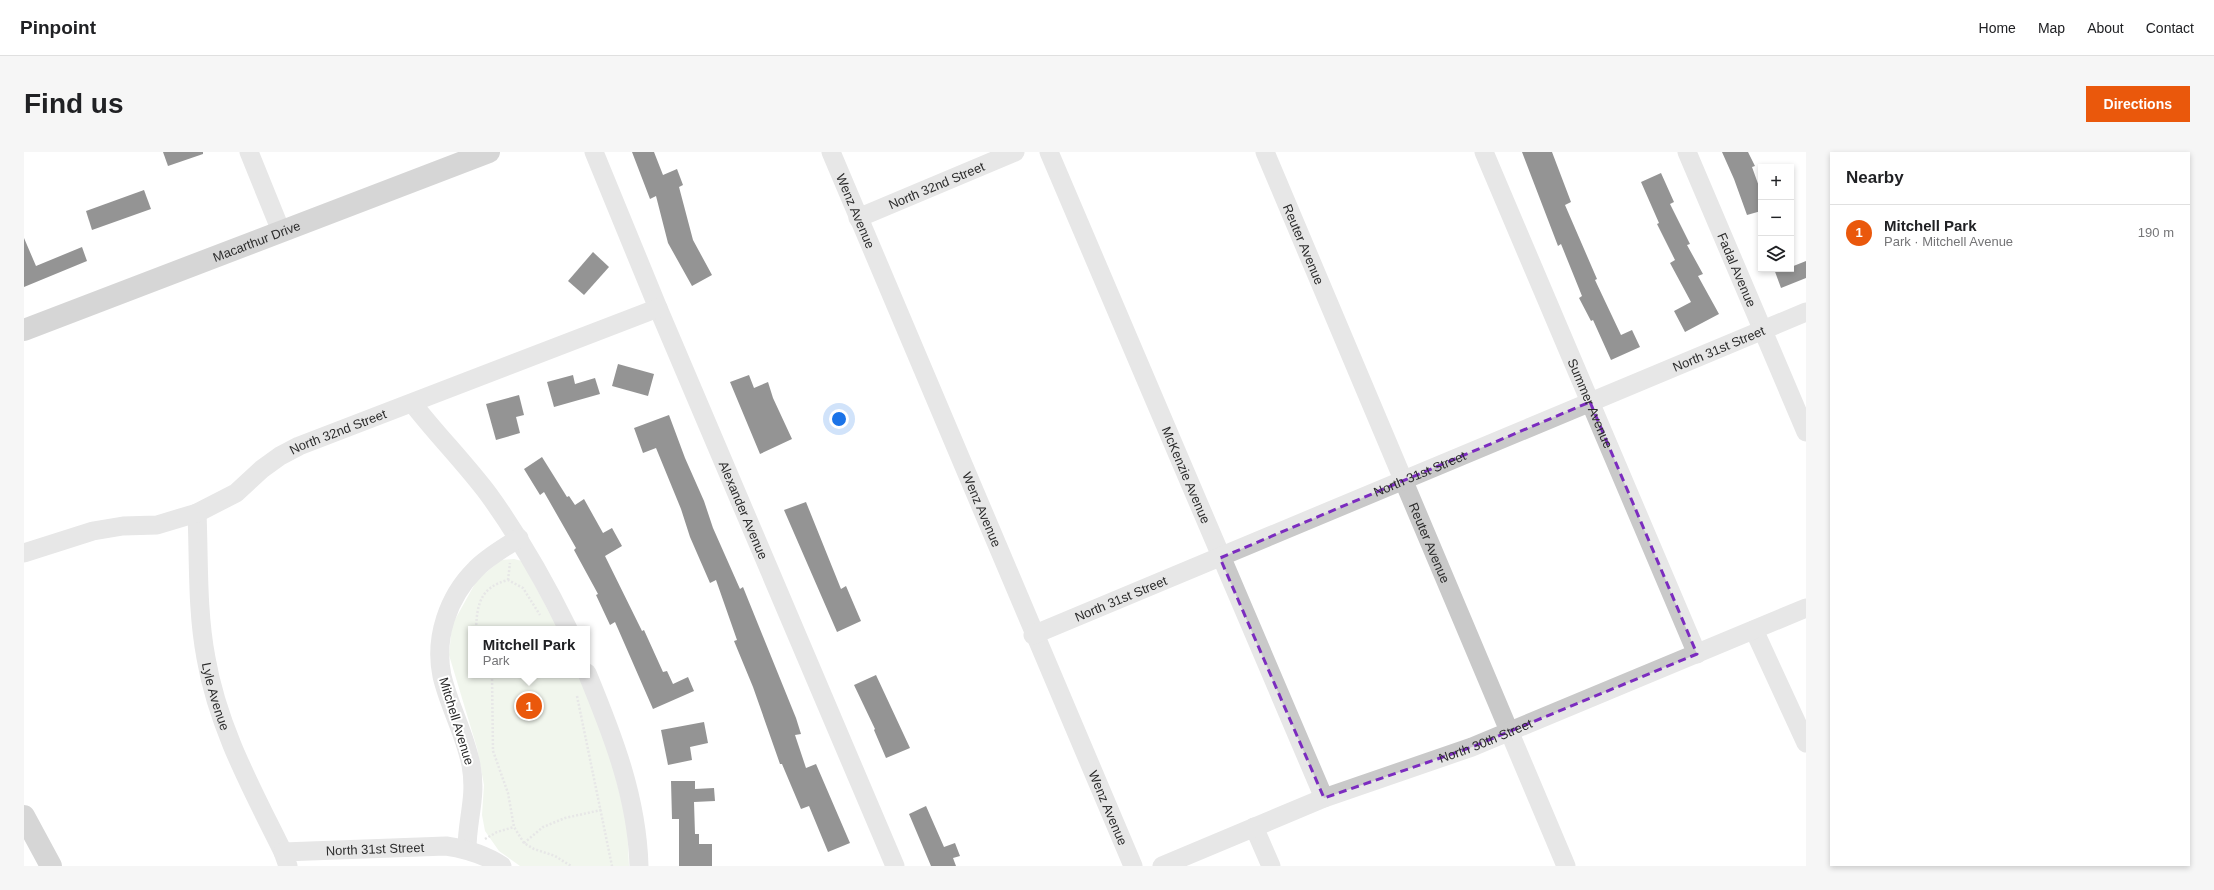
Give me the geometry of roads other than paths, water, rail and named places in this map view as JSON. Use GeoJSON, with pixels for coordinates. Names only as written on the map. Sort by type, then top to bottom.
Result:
{"type":"FeatureCollection","features":[{"type":"Feature","properties":{"kind":"main road","name":"Macarthur Drive"},"geometry":{"type":"LineString","coordinates":[[24,330],[488,152]]}},
{"type":"Feature","properties":{"kind":"main road"},"geometry":{"type":"LineString","coordinates":[[24,816],[51,866]]}},
{"type":"Feature","properties":{"kind":"street"},"geometry":{"type":"LineString","coordinates":[[249,152],[281,231]]}},
{"type":"Feature","properties":{"kind":"street","name":"Alexander Avenue"},"geometry":{"type":"LineString","coordinates":[[594,152],[658,308],[895,866]]}},
{"type":"Feature","properties":{"kind":"street","name":"Wenz Avenue"},"geometry":{"type":"LineString","coordinates":[[831,152],[1033,634],[1133,866]]}},
{"type":"Feature","properties":{"kind":"street","name":"North 32nd Street"},"geometry":{"type":"LineString","coordinates":[[858,218],[1015,152]]}},
{"type":"Feature","properties":{"kind":"street","name":"McKenzie Avenue"},"geometry":{"type":"LineString","coordinates":[[1049,152],[1220,558],[1324,798]]}},
{"type":"Feature","properties":{"kind":"street","name":"Reuter Avenue"},"geometry":{"type":"LineString","coordinates":[[1266,152],[1566,866]]}},
{"type":"Feature","properties":{"kind":"street","name":"Summer Avenue"},"geometry":{"type":"LineString","coordinates":[[1484,152],[1697,654]]}},
{"type":"Feature","properties":{"kind":"street","name":"Fadal Avenue"},"geometry":{"type":"LineString","coordinates":[[1686,152],[1806,432]]}},
{"type":"Feature","properties":{"kind":"street","name":"North 32nd Street"},"geometry":{"type":"LineString","coordinates":[[24,553],[93,531],[123,526],[157,525],[198,513],[236,493],[262,469],[280,456],[299,446],[413,404],[658,308]]}},
{"type":"Feature","properties":{"kind":"street","name":"North 31st Street"},"geometry":{"type":"LineString","coordinates":[[1033,634],[1220,558],[1806,312]]}},
{"type":"Feature","properties":{"kind":"street"},"geometry":{"type":"LineString","coordinates":[[413,404],[488,494],[519,538],[544,579],[567,626]]}},
{"type":"Feature","properties":{"kind":"street","name":"Lyle Avenue"},"geometry":{"type":"LineString","coordinates":[[198,513],[200,622],[212,688],[223,724],[236,756],[285,859]]}},
{"type":"Feature","properties":{"kind":"street","name":"Mitchell Avenue"},"geometry":{"type":"LineString","coordinates":[[467,849],[473,809],[474,784],[465,739],[442,676],[440,660],[442,632],[447,613],[462,585],[475,570],[519,538]]}},
{"type":"Feature","properties":{"kind":"street","name":"North 30th Street"},"geometry":{"type":"LineString","coordinates":[[1162,866],[1324,798],[1472,747],[1510,732],[1806,608]]}},
{"type":"Feature","properties":{"kind":"street"},"geometry":{"type":"LineString","coordinates":[[1754,630],[1806,743]]}},
{"type":"Feature","properties":{"kind":"street"},"geometry":{"type":"LineString","coordinates":[[589,678],[609,725],[628,784],[634,817],[639,866]]}},
{"type":"Feature","properties":{"kind":"street"},"geometry":{"type":"LineString","coordinates":[[1254,827],[1271,866]]}},
{"type":"Feature","properties":{"kind":"street","name":"North 31st Street"},"geometry":{"type":"LineString","coordinates":[[285,859],[446,846],[467,849]]}},
{"type":"Feature","properties":{"kind":"street"},"geometry":{"type":"LineString","coordinates":[[467,849],[490,858],[502,866]]}},
{"type":"Feature","properties":{"kind":"place","name":"Mitchell Park"},"geometry":{"type":"Point","coordinates":[529,706]}}]}
